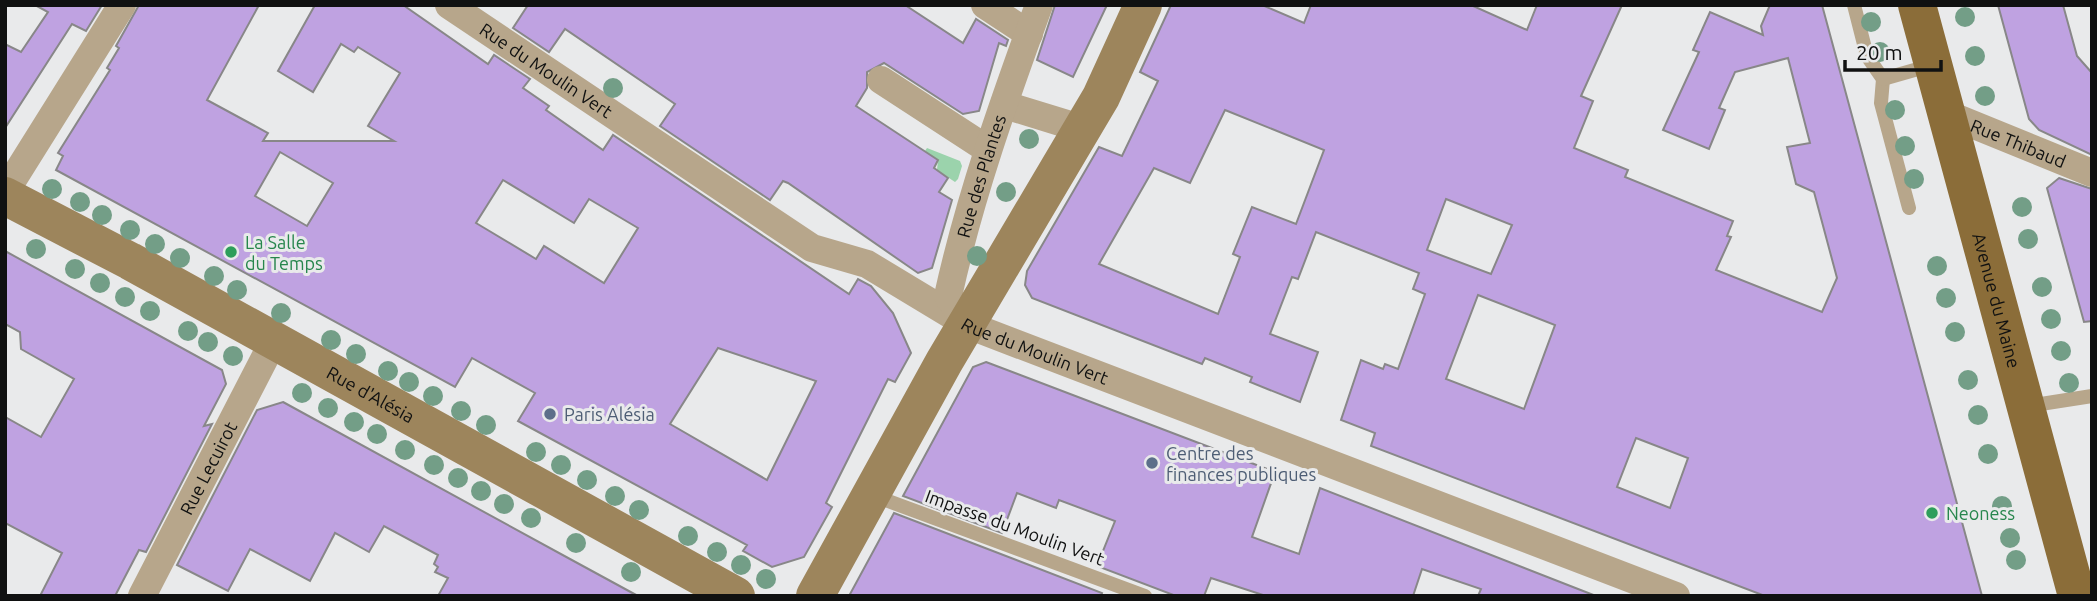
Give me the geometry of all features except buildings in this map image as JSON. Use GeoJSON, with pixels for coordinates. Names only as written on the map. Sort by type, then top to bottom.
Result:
{"type":"FeatureCollection","features":[{"type":"Feature","properties":{"kind":"main road"},"geometry":{"type":"LineString","coordinates":[[816,596],[871,494],[1101,97],[1143,5]]}},
{"type":"Feature","properties":{"kind":"main road","name":"Avenue du Maine"},"geometry":{"type":"LineString","coordinates":[[1917,5],[2077,596]]}},
{"type":"Feature","properties":{"kind":"main road","name":"Rue d'Alésia"},"geometry":{"type":"LineString","coordinates":[[5,194],[736,596]]}},
{"type":"Feature","properties":{"kind":"street"},"geometry":{"type":"LineString","coordinates":[[5,194],[122,5]]}},
{"type":"Feature","properties":{"kind":"street","name":"Rue du Moulin Vert"},"geometry":{"type":"LineString","coordinates":[[449,5],[812,248],[867,264],[968,325],[1676,596]]}},
{"type":"Feature","properties":{"kind":"street"},"geometry":{"type":"LineString","coordinates":[[985,5],[1029,34]]}},
{"type":"Feature","properties":{"kind":"street"},"geometry":{"type":"LineString","coordinates":[[1005,105],[1039,5]]}},
{"type":"Feature","properties":{"kind":"street"},"geometry":{"type":"LineString","coordinates":[[881,80],[987,149]]}},
{"type":"Feature","properties":{"kind":"street","name":"Rue des Plantes"},"geometry":{"type":"LineString","coordinates":[[968,325],[948,296],[987,149],[1005,105],[1083,129]]}},
{"type":"Feature","properties":{"kind":"street","name":"Rue Thibaud"},"geometry":{"type":"LineString","coordinates":[[1947,114],[2092,173]]}},
{"type":"Feature","properties":{"kind":"street","name":"Rue Lecuirot"},"geometry":{"type":"LineString","coordinates":[[142,596],[273,342]]}},
{"type":"Feature","properties":{"kind":"lane"},"geometry":{"type":"LineString","coordinates":[[1854,5],[1867,56],[1883,79],[1881,103],[1909,208]]}},
{"type":"Feature","properties":{"kind":"lane"},"geometry":{"type":"LineString","coordinates":[[1883,79],[1933,65]]}},
{"type":"Feature","properties":{"kind":"lane"},"geometry":{"type":"LineString","coordinates":[[2027,407],[2092,396]]}},
{"type":"Feature","properties":{"kind":"lane","name":"Impasse du Moulin Vert"},"geometry":{"type":"LineString","coordinates":[[871,494],[1145,596]]}},
{"type":"Feature","properties":{"kind":"green space"},"geometry":{"type":"Polygon","coordinates":[[[927,148],[960,161],[962,166],[955,182],[937,170],[938,160],[925,151],[927,148]]]}},
{"type":"Feature","properties":{"kind":"place","name":"La Salle du Temps"},"geometry":{"type":"Point","coordinates":[231,252]}},
{"type":"Feature","properties":{"kind":"place","name":"Paris Alésia"},"geometry":{"type":"Point","coordinates":[550,414]}},
{"type":"Feature","properties":{"kind":"place","name":"Centre des finances publiques"},"geometry":{"type":"Point","coordinates":[1152,463]}},
{"type":"Feature","properties":{"kind":"place","name":"Neoness"},"geometry":{"type":"Point","coordinates":[1932,513]}}]}
